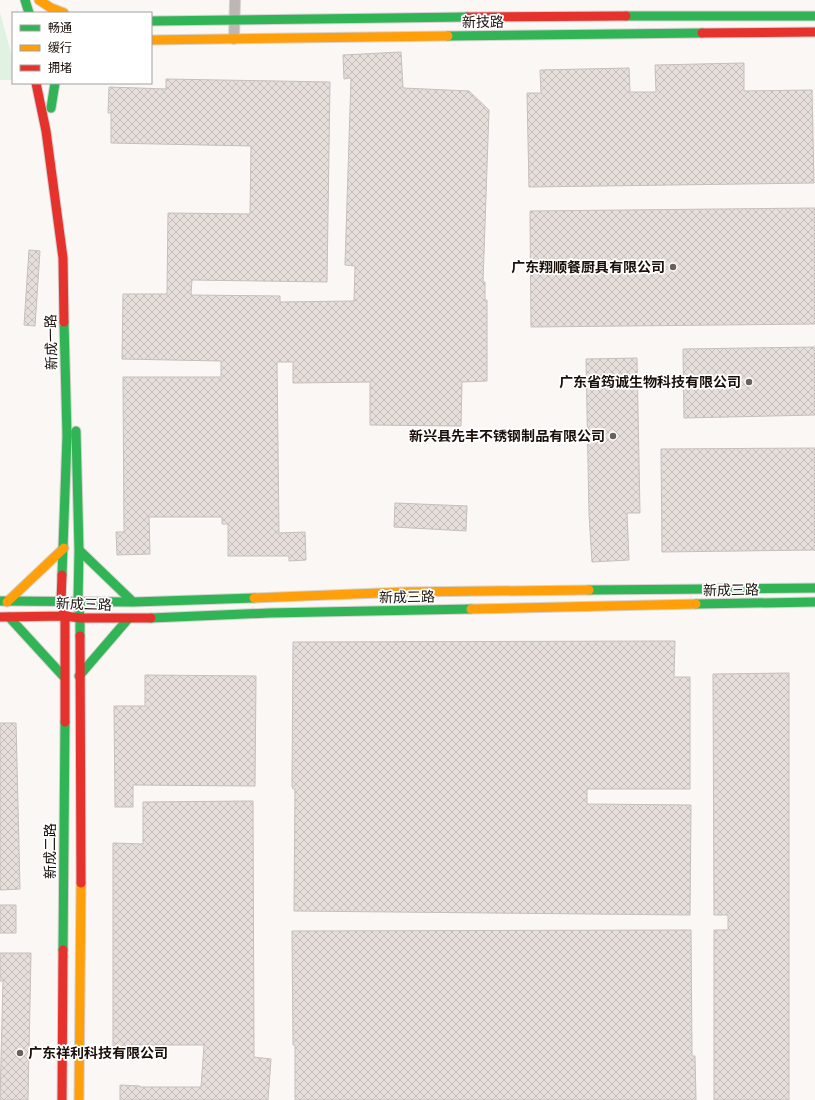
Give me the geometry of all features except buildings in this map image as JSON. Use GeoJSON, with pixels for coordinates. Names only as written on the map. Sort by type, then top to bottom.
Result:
{"type":"FeatureCollection","features":[{"type":"Feature","properties":{"kind":"street"},"geometry":{"type":"LineString","coordinates":[[25,0],[29,12]]}},
{"type":"Feature","properties":{"kind":"street"},"geometry":{"type":"LineString","coordinates":[[39,0],[51,8],[61,12]]}},
{"type":"Feature","properties":{"kind":"street"},"geometry":{"type":"LineString","coordinates":[[234,39],[235,0]]}},
{"type":"Feature","properties":{"kind":"street","name":"新技路"},"geometry":{"type":"LineString","coordinates":[[152,21],[530,16],[815,16]]}},
{"type":"Feature","properties":{"kind":"street","name":"新技路"},"geometry":{"type":"LineString","coordinates":[[152,40],[815,32]]}},
{"type":"Feature","properties":{"kind":"street","name":"新成一路"},"geometry":{"type":"LineString","coordinates":[[36,84],[46,131],[63,258],[67,436],[61,602]]}},
{"type":"Feature","properties":{"kind":"street"},"geometry":{"type":"LineString","coordinates":[[46,84],[52,111],[55,84]]}},
{"type":"Feature","properties":{"kind":"street"},"geometry":{"type":"LineString","coordinates":[[75,405],[79,550],[78,602],[80,618],[81,947],[79,1100]]}},
{"type":"Feature","properties":{"kind":"street"},"geometry":{"type":"LineString","coordinates":[[4,601],[64,548]]}},
{"type":"Feature","properties":{"kind":"street"},"geometry":{"type":"LineString","coordinates":[[79,550],[133,602]]}},
{"type":"Feature","properties":{"kind":"street","name":"新成三路"},"geometry":{"type":"LineString","coordinates":[[4,601],[133,602],[405,592],[815,588]]}},
{"type":"Feature","properties":{"kind":"street","name":"新成二路"},"geometry":{"type":"LineString","coordinates":[[61,602],[64,616],[65,708],[62,1100]]}},
{"type":"Feature","properties":{"kind":"street","name":"新成三路"},"geometry":{"type":"LineString","coordinates":[[5,617],[64,616],[80,618],[128,619],[277,613],[815,602]]}},
{"type":"Feature","properties":{"kind":"street"},"geometry":{"type":"LineString","coordinates":[[5,617],[64,678]]}},
{"type":"Feature","properties":{"kind":"street"},"geometry":{"type":"LineString","coordinates":[[79,676],[128,619]]}},
{"type":"Feature","properties":{"kind":"green space"},"geometry":{"type":"Polygon","coordinates":[[[0,12],[12,56],[12,80],[0,80],[0,12]]]}},
{"type":"Feature","properties":{"kind":"traffic: fast"},"geometry":{"type":"LineString","coordinates":[[25,0],[29,12]]}},
{"type":"Feature","properties":{"kind":"traffic: fast"},"geometry":{"type":"LineString","coordinates":[[626,16],[815,16]]}},
{"type":"Feature","properties":{"kind":"traffic: fast"},"geometry":{"type":"LineString","coordinates":[[152,21],[467,17]]}},
{"type":"Feature","properties":{"kind":"traffic: fast"},"geometry":{"type":"LineString","coordinates":[[448,36],[702,33]]}},
{"type":"Feature","properties":{"kind":"traffic: fast"},"geometry":{"type":"LineString","coordinates":[[51,108],[55,84]]}},
{"type":"Feature","properties":{"kind":"traffic: fast"},"geometry":{"type":"LineString","coordinates":[[62,575],[67,436],[64,322]]}},
{"type":"Feature","properties":{"kind":"traffic: fast"},"geometry":{"type":"LineString","coordinates":[[76,431],[79,550],[78,602],[80,636]]}},
{"type":"Feature","properties":{"kind":"traffic: fast"},"geometry":{"type":"LineString","coordinates":[[79,550],[133,602]]}},
{"type":"Feature","properties":{"kind":"traffic: fast"},"geometry":{"type":"LineString","coordinates":[[589,590],[815,588]]}},
{"type":"Feature","properties":{"kind":"traffic: fast"},"geometry":{"type":"LineString","coordinates":[[0,601],[133,602],[254,598]]}},
{"type":"Feature","properties":{"kind":"traffic: fast"},"geometry":{"type":"LineString","coordinates":[[696,604],[815,602]]}},
{"type":"Feature","properties":{"kind":"traffic: fast"},"geometry":{"type":"LineString","coordinates":[[151,618],[269,613],[471,609]]}},
{"type":"Feature","properties":{"kind":"traffic: fast"},"geometry":{"type":"LineString","coordinates":[[9,617],[64,677]]}},
{"type":"Feature","properties":{"kind":"traffic: fast"},"geometry":{"type":"LineString","coordinates":[[79,676],[128,619]]}},
{"type":"Feature","properties":{"kind":"traffic: fast"},"geometry":{"type":"LineString","coordinates":[[63,950],[65,722]]}},
{"type":"Feature","properties":{"kind":"traffic: slow"},"geometry":{"type":"LineString","coordinates":[[39,0],[51,8],[61,12]]}},
{"type":"Feature","properties":{"kind":"traffic: slow"},"geometry":{"type":"LineString","coordinates":[[152,40],[448,36]]}},
{"type":"Feature","properties":{"kind":"traffic: slow"},"geometry":{"type":"LineString","coordinates":[[7,602],[64,548]]}},
{"type":"Feature","properties":{"kind":"traffic: slow"},"geometry":{"type":"LineString","coordinates":[[254,598],[405,592],[589,590]]}},
{"type":"Feature","properties":{"kind":"traffic: slow"},"geometry":{"type":"LineString","coordinates":[[471,609],[696,604]]}},
{"type":"Feature","properties":{"kind":"traffic: slow"},"geometry":{"type":"LineString","coordinates":[[79,1100],[81,883]]}},
{"type":"Feature","properties":{"kind":"traffic: jam"},"geometry":{"type":"LineString","coordinates":[[467,17],[626,16]]}},
{"type":"Feature","properties":{"kind":"traffic: jam"},"geometry":{"type":"LineString","coordinates":[[702,33],[815,32]]}},
{"type":"Feature","properties":{"kind":"traffic: jam"},"geometry":{"type":"LineString","coordinates":[[36,84],[46,131],[63,258],[64,322]]}},
{"type":"Feature","properties":{"kind":"traffic: jam"},"geometry":{"type":"LineString","coordinates":[[62,575],[61,602],[65,616],[65,722]]}},
{"type":"Feature","properties":{"kind":"traffic: jam"},"geometry":{"type":"LineString","coordinates":[[0,617],[65,616],[80,618],[151,618]]}},
{"type":"Feature","properties":{"kind":"traffic: jam"},"geometry":{"type":"LineString","coordinates":[[80,636],[81,883]]}},
{"type":"Feature","properties":{"kind":"traffic: jam"},"geometry":{"type":"LineString","coordinates":[[62,1100],[63,950]]}},
{"type":"Feature","properties":{"kind":"place","name":"广东翔顺餐厨具有限公司"},"geometry":{"type":"Point","coordinates":[673,267]}},
{"type":"Feature","properties":{"kind":"place","name":"广东省筠诚生物科技有限公司"},"geometry":{"type":"Point","coordinates":[749,382]}},
{"type":"Feature","properties":{"kind":"place","name":"新兴县先丰不锈钢制品有限公司"},"geometry":{"type":"Point","coordinates":[613,436]}},
{"type":"Feature","properties":{"kind":"place","name":"广东祥利科技有限公司"},"geometry":{"type":"Point","coordinates":[20,1053]}}]}
